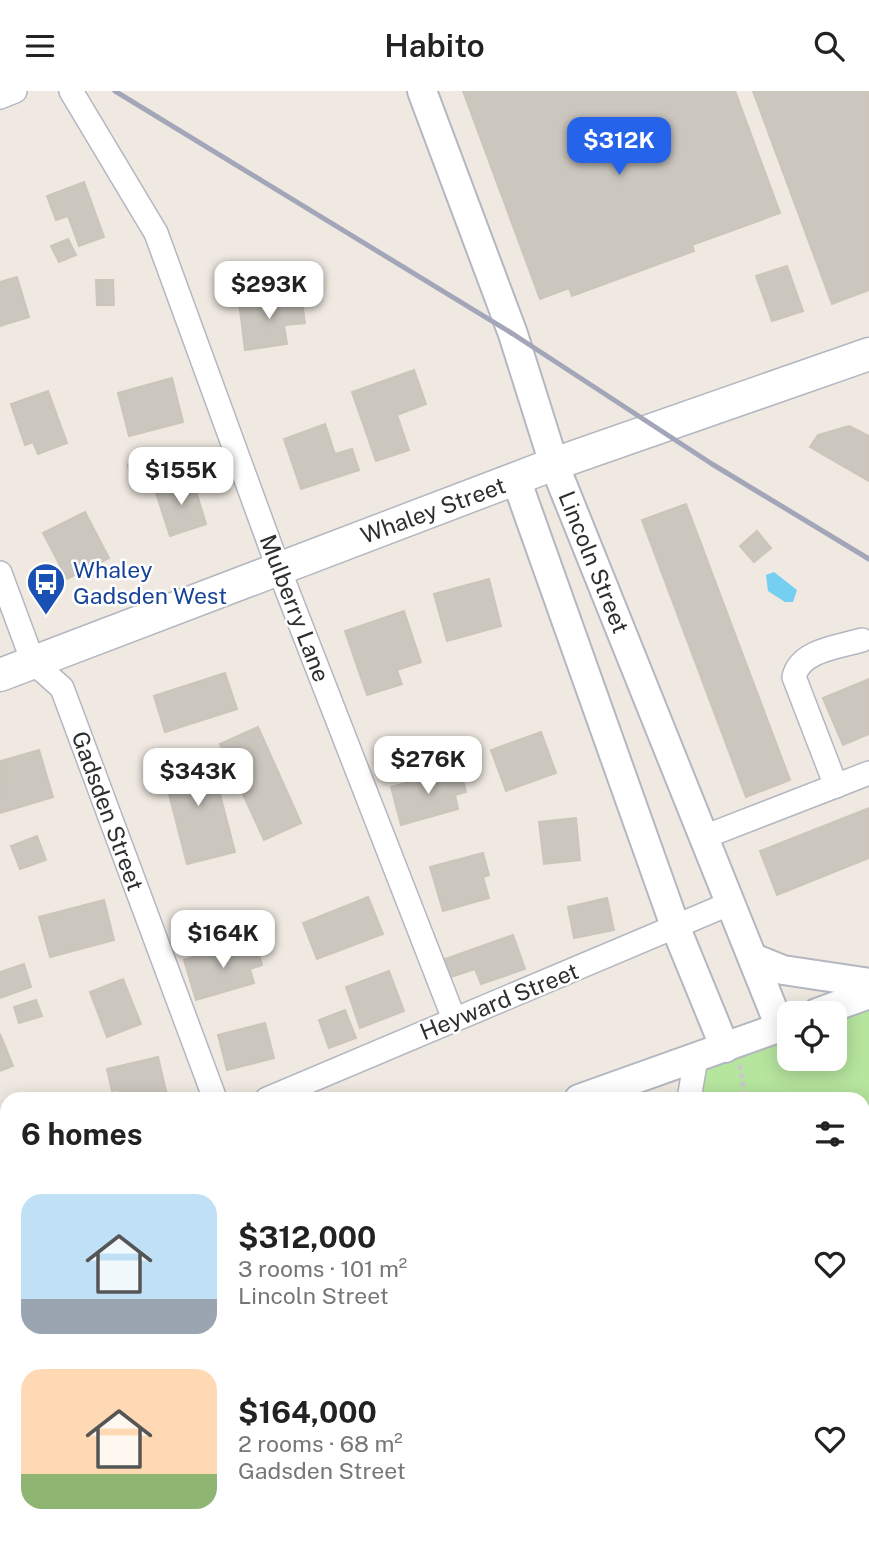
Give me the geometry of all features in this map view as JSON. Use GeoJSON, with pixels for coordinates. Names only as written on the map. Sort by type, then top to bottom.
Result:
{"type":"FeatureCollection","features":[{"type":"Feature","properties":{"kind":"main road","name":"Whaley Street"},"geometry":{"type":"LineString","coordinates":[[0,674],[554,464],[869,354]]}},
{"type":"Feature","properties":{"kind":"street"},"geometry":{"type":"LineString","coordinates":[[0,97],[15,91]]}},
{"type":"Feature","properties":{"kind":"street","name":"Mulberry Lane"},"geometry":{"type":"LineString","coordinates":[[71,91],[156,233],[278,567],[454,1019]]}},
{"type":"Feature","properties":{"kind":"street","name":"Lincoln Street"},"geometry":{"type":"LineString","coordinates":[[422,91],[513,334],[554,464],[752,958],[777,1010]]}},
{"type":"Feature","properties":{"kind":"street","name":"Lincoln Street"},"geometry":{"type":"LineString","coordinates":[[516,479],[675,926],[724,1048]]}},
{"type":"Feature","properties":{"kind":"street"},"geometry":{"type":"LineString","coordinates":[[0,573],[33,662]]}},
{"type":"Feature","properties":{"kind":"street"},"geometry":{"type":"LineString","coordinates":[[836,786],[794,677],[796,666],[811,655],[862,640]]}},
{"type":"Feature","properties":{"kind":"street","name":"Gadsden Street"},"geometry":{"type":"LineString","coordinates":[[33,662],[61,684],[212,1092]]}},
{"type":"Feature","properties":{"kind":"street"},"geometry":{"type":"LineString","coordinates":[[704,837],[869,773]]}},
{"type":"Feature","properties":{"kind":"street","name":"Heyward Street"},"geometry":{"type":"LineString","coordinates":[[283,1092],[731,903]]}},
{"type":"Feature","properties":{"kind":"street"},"geometry":{"type":"LineString","coordinates":[[752,958],[783,970],[869,983]]}},
{"type":"Feature","properties":{"kind":"street"},"geometry":{"type":"LineString","coordinates":[[847,1002],[869,994]]}},
{"type":"Feature","properties":{"kind":"street"},"geometry":{"type":"LineString","coordinates":[[599,1092],[777,1029]]}},
{"type":"Feature","properties":{"kind":"street"},"geometry":{"type":"LineString","coordinates":[[690,1092],[696,1058]]}},
{"type":"Feature","properties":{"kind":"green space"},"geometry":{"type":"Polygon","coordinates":[[[869,1009],[869,1092],[692,1092],[696,1058],[777,1040],[777,1071],[847,1071],[847,1017],[869,1009]]]}},
{"type":"Feature","properties":{"kind":"water"},"geometry":{"type":"Polygon","coordinates":[[[774,572],[797,590],[793,602],[785,602],[768,591],[766,575],[774,572]]]}},
{"type":"Feature","properties":{"kind":"building"},"geometry":{"type":"Polygon","coordinates":[[[463,91],[735,91],[780,213],[692,245],[694,251],[572,296],[569,288],[540,299],[463,91]]]}},
{"type":"Feature","properties":{"kind":"building"},"geometry":{"type":"Polygon","coordinates":[[[753,91],[869,91],[869,290],[832,304],[753,91]]]}},
{"type":"Feature","properties":{"kind":"building"},"geometry":{"type":"Polygon","coordinates":[[[84,182],[104,237],[79,246],[68,216],[56,220],[47,196],[84,182]]]}},
{"type":"Feature","properties":{"kind":"building"},"geometry":{"type":"Polygon","coordinates":[[[68,239],[76,255],[59,262],[51,246],[68,239]]]}},
{"type":"Feature","properties":{"kind":"building"},"geometry":{"type":"Polygon","coordinates":[[[787,266],[803,311],[772,321],[756,276],[787,266]]]}},
{"type":"Feature","properties":{"kind":"building"},"geometry":{"type":"Polygon","coordinates":[[[17,277],[29,317],[0,326],[0,282],[17,277]]]}},
{"type":"Feature","properties":{"kind":"building"},"geometry":{"type":"Polygon","coordinates":[[[96,280],[113,280],[114,305],[97,305],[96,280]]]}},
{"type":"Feature","properties":{"kind":"building"},"geometry":{"type":"Polygon","coordinates":[[[288,296],[289,304],[302,302],[305,323],[284,325],[287,344],[245,350],[239,302],[288,296]]]}},
{"type":"Feature","properties":{"kind":"building"},"geometry":{"type":"Polygon","coordinates":[[[414,370],[426,404],[397,415],[409,450],[376,461],[352,392],[414,370]]]}},
{"type":"Feature","properties":{"kind":"building"},"geometry":{"type":"Polygon","coordinates":[[[172,378],[183,422],[129,436],[118,393],[172,378]]]}},
{"type":"Feature","properties":{"kind":"building"},"geometry":{"type":"Polygon","coordinates":[[[48,391],[67,443],[38,454],[33,442],[25,445],[11,404],[48,391]]]}},
{"type":"Feature","properties":{"kind":"building"},"geometry":{"type":"Polygon","coordinates":[[[325,424],[335,454],[352,449],[359,470],[301,489],[284,439],[325,424]]]}},
{"type":"Feature","properties":{"kind":"building"},"geometry":{"type":"Polygon","coordinates":[[[849,426],[869,436],[869,481],[810,447],[818,435],[849,426]]]}},
{"type":"Feature","properties":{"kind":"building"},"geometry":{"type":"Polygon","coordinates":[[[149,460],[154,481],[133,486],[128,465],[149,460]]]}},
{"type":"Feature","properties":{"kind":"building"},"geometry":{"type":"Polygon","coordinates":[[[192,478],[206,524],[170,536],[155,490],[192,478]]]}},
{"type":"Feature","properties":{"kind":"building"},"geometry":{"type":"Polygon","coordinates":[[[686,504],[790,780],[746,797],[642,520],[686,504]]]}},
{"type":"Feature","properties":{"kind":"building"},"geometry":{"type":"Polygon","coordinates":[[[85,512],[109,558],[67,579],[43,533],[85,512]]]}},
{"type":"Feature","properties":{"kind":"building"},"geometry":{"type":"Polygon","coordinates":[[[757,531],[771,548],[754,562],[740,546],[757,531]]]}},
{"type":"Feature","properties":{"kind":"building"},"geometry":{"type":"Polygon","coordinates":[[[489,579],[501,626],[447,641],[434,594],[489,579]]]}},
{"type":"Feature","properties":{"kind":"building"},"geometry":{"type":"Polygon","coordinates":[[[404,611],[421,662],[397,670],[402,684],[367,695],[345,631],[404,611]]]}},
{"type":"Feature","properties":{"kind":"building"},"geometry":{"type":"Polygon","coordinates":[[[225,673],[237,709],[165,732],[154,696],[225,673]]]}},
{"type":"Feature","properties":{"kind":"building"},"geometry":{"type":"Polygon","coordinates":[[[869,679],[869,734],[843,745],[823,698],[869,679]]]}},
{"type":"Feature","properties":{"kind":"building"},"geometry":{"type":"Polygon","coordinates":[[[258,727],[301,823],[264,840],[220,744],[258,727]]]}},
{"type":"Feature","properties":{"kind":"building"},"geometry":{"type":"Polygon","coordinates":[[[541,732],[556,773],[506,791],[491,750],[541,732]]]}},
{"type":"Feature","properties":{"kind":"building"},"geometry":{"type":"Polygon","coordinates":[[[39,750],[53,797],[0,813],[1,761],[39,750]]]}},
{"type":"Feature","properties":{"kind":"building"},"geometry":{"type":"Polygon","coordinates":[[[209,752],[235,852],[187,864],[161,763],[209,752]]]}},
{"type":"Feature","properties":{"kind":"building"},"geometry":{"type":"Polygon","coordinates":[[[460,768],[466,792],[455,795],[458,809],[401,825],[391,787],[460,768]]]}},
{"type":"Feature","properties":{"kind":"building"},"geometry":{"type":"Polygon","coordinates":[[[869,808],[869,858],[777,895],[760,851],[869,808]]]}},
{"type":"Feature","properties":{"kind":"building"},"geometry":{"type":"Polygon","coordinates":[[[576,818],[580,860],[544,864],[539,822],[576,818]]]}},
{"type":"Feature","properties":{"kind":"building"},"geometry":{"type":"Polygon","coordinates":[[[37,836],[46,860],[20,869],[11,846],[37,836]]]}},
{"type":"Feature","properties":{"kind":"building"},"geometry":{"type":"Polygon","coordinates":[[[483,853],[489,875],[483,877],[489,898],[443,911],[430,867],[483,853]]]}},
{"type":"Feature","properties":{"kind":"building"},"geometry":{"type":"Polygon","coordinates":[[[368,897],[383,934],[317,959],[303,923],[368,897]]]}},
{"type":"Feature","properties":{"kind":"building"},"geometry":{"type":"Polygon","coordinates":[[[607,898],[614,930],[574,938],[568,907],[607,898]]]}},
{"type":"Feature","properties":{"kind":"building"},"geometry":{"type":"Polygon","coordinates":[[[104,900],[114,940],[50,957],[39,917],[104,900]]]}},
{"type":"Feature","properties":{"kind":"building"},"geometry":{"type":"Polygon","coordinates":[[[513,935],[525,969],[481,984],[475,969],[448,978],[442,960],[513,935]]]}},
{"type":"Feature","properties":{"kind":"building"},"geometry":{"type":"Polygon","coordinates":[[[255,940],[262,965],[250,969],[254,983],[196,1000],[184,960],[255,940]]]}},
{"type":"Feature","properties":{"kind":"building"},"geometry":{"type":"Polygon","coordinates":[[[24,964],[31,987],[0,998],[0,972],[24,964]]]}},
{"type":"Feature","properties":{"kind":"building"},"geometry":{"type":"Polygon","coordinates":[[[389,971],[404,1011],[360,1028],[346,987],[389,971]]]}},
{"type":"Feature","properties":{"kind":"building"},"geometry":{"type":"Polygon","coordinates":[[[123,979],[141,1024],[107,1037],[90,992],[123,979]]]}},
{"type":"Feature","properties":{"kind":"building"},"geometry":{"type":"Polygon","coordinates":[[[36,1000],[42,1016],[19,1023],[14,1007],[36,1000]]]}},
{"type":"Feature","properties":{"kind":"building"},"geometry":{"type":"Polygon","coordinates":[[[345,1010],[356,1038],[329,1048],[319,1020],[345,1010]]]}},
{"type":"Feature","properties":{"kind":"building"},"geometry":{"type":"Polygon","coordinates":[[[265,1023],[274,1058],[227,1070],[218,1035],[265,1023]]]}},
{"type":"Feature","properties":{"kind":"building"},"geometry":{"type":"Polygon","coordinates":[[[0,1034],[13,1066],[0,1071],[0,1034]]]}},
{"type":"Feature","properties":{"kind":"building"},"geometry":{"type":"Polygon","coordinates":[[[158,1057],[166,1092],[112,1091],[107,1069],[158,1057]]]}},
{"type":"Feature","properties":{"kind":"railway"},"geometry":{"type":"LineString","coordinates":[[115,91],[513,334],[712,464],[869,559]]}},
{"type":"Feature","properties":{"kind":"place","name":"Whaley Gadsden West"},"geometry":{"type":"Point","coordinates":[46,616]}}]}
